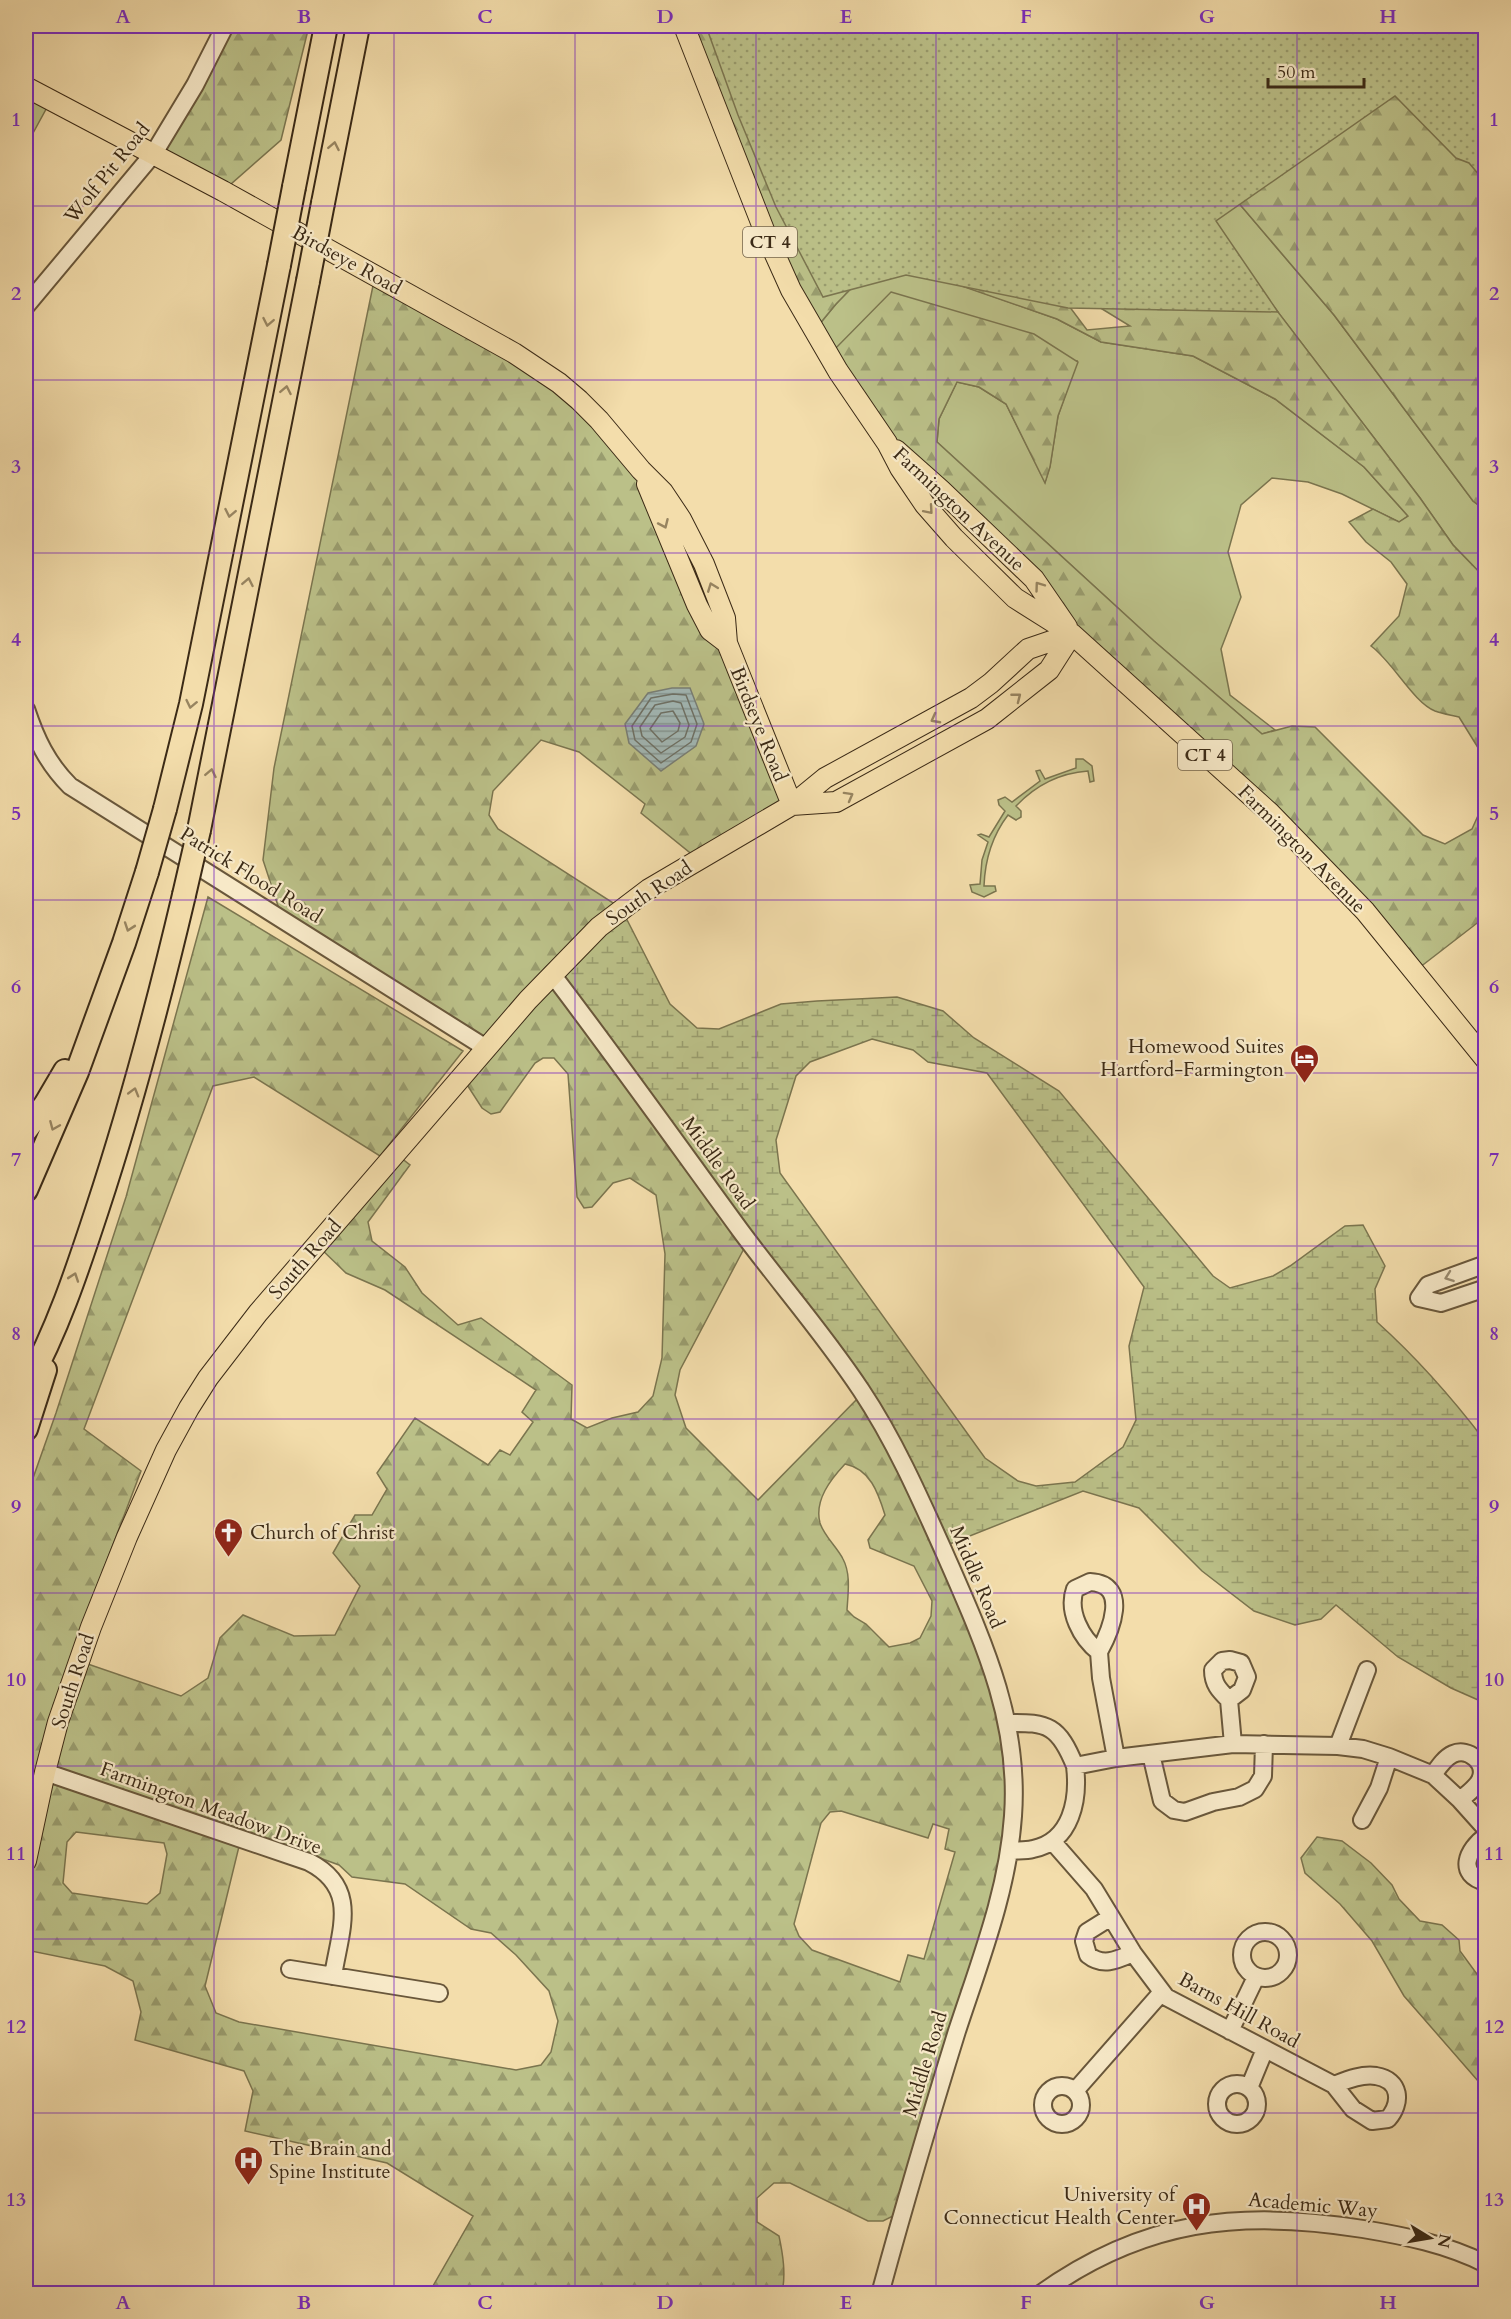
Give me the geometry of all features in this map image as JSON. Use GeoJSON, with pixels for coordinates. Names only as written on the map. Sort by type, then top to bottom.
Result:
{"type":"FeatureCollection","features":[{"type":"Feature","properties":{"kind":"highway"},"geometry":{"type":"LineString","coordinates":[[26,1190],[68,1093],[124,943],[165,809],[191,704],[326,26]]}},
{"type":"Feature","properties":{"kind":"highway"},"geometry":{"type":"LineString","coordinates":[[26,1429],[54,1332],[121,1135],[152,1025],[184,895],[199,830],[358,26]]}},
{"type":"Feature","properties":{"kind":"highway"},"geometry":{"type":"LineString","coordinates":[[26,1130],[57,1086],[97,1012]]}},
{"type":"Feature","properties":{"kind":"highway"},"geometry":{"type":"LineString","coordinates":[[26,1387],[54,1332]]}},
{"type":"Feature","properties":{"kind":"main road","name":"Farmington Avenue"},"geometry":{"type":"LineString","coordinates":[[684,26],[764,230],[791,290],[838,371],[887,443],[918,496],[954,538],[1015,598],[1072,634],[1270,813],[1358,903],[1483,1053]]}},
{"type":"Feature","properties":{"kind":"main road","name":"Birdseye Road"},"geometry":{"type":"LineString","coordinates":[[26,87],[154,153],[533,365],[559,383],[592,413],[663,492],[681,519],[704,564],[725,618],[727,643],[792,805]]}},
{"type":"Feature","properties":{"kind":"main road","name":"Farmington Avenue"},"geometry":{"type":"LineString","coordinates":[[887,443],[923,473],[1034,579],[1072,634]]}},
{"type":"Feature","properties":{"kind":"main road","name":"South Road"},"geometry":{"type":"LineString","coordinates":[[26,1861],[45,1772],[74,1673],[146,1491],[189,1408],[208,1378],[258,1313],[552,974],[621,908],[792,805],[825,778],[971,698],[1028,649],[1072,634]]}},
{"type":"Feature","properties":{"kind":"main road","name":"South Road"},"geometry":{"type":"LineString","coordinates":[[792,805],[836,802],[987,719],[1049,670],[1072,634]]}},
{"type":"Feature","properties":{"kind":"street","name":"Wolf Pit Road"},"geometry":{"type":"LineString","coordinates":[[26,306],[154,153],[195,85],[225,26]]}},
{"type":"Feature","properties":{"kind":"street","name":"Patrick Flood Road"},"geometry":{"type":"LineString","coordinates":[[26,709],[40,748],[49,763],[70,786],[486,1048]]}},
{"type":"Feature","properties":{"kind":"street","name":"Middle Road"},"geometry":{"type":"LineString","coordinates":[[552,974],[863,1393],[895,1449],[929,1518],[991,1662],[1008,1724],[1014,1782],[1013,1816],[1009,1851],[998,1905],[941,2082],[880,2294]]}},
{"type":"Feature","properties":{"kind":"street"},"geometry":{"type":"LineString","coordinates":[[1485,1264],[1428,1285],[1419,1298],[1441,1303],[1485,1288]]}},
{"type":"Feature","properties":{"kind":"street"},"geometry":{"type":"LineString","coordinates":[[1099,1652],[1101,1678],[1116,1758]]}},
{"type":"Feature","properties":{"kind":"street"},"geometry":{"type":"LineString","coordinates":[[1338,1746],[1367,1670]]}},
{"type":"Feature","properties":{"kind":"street"},"geometry":{"type":"LineString","coordinates":[[1229,1700],[1233,1744]]}},
{"type":"Feature","properties":{"kind":"street"},"geometry":{"type":"LineString","coordinates":[[1008,1724],[1040,1723],[1048,1728],[1068,1748],[1075,1766],[1078,1787],[1069,1822],[1052,1841],[1033,1849],[1009,1851]]}},
{"type":"Feature","properties":{"kind":"street"},"geometry":{"type":"LineString","coordinates":[[1075,1766],[1116,1758],[1233,1744],[1338,1746],[1363,1749],[1433,1775],[1485,1828]]}},
{"type":"Feature","properties":{"kind":"street"},"geometry":{"type":"LineString","coordinates":[[1151,1754],[1162,1801],[1174,1810],[1185,1812],[1213,1802],[1239,1797],[1255,1789],[1263,1776],[1264,1744]]}},
{"type":"Feature","properties":{"kind":"street"},"geometry":{"type":"LineString","coordinates":[[1433,1775],[1446,1758],[1453,1754],[1466,1753],[1473,1756],[1482,1769],[1481,1778],[1474,1788],[1460,1800]]}},
{"type":"Feature","properties":{"kind":"street"},"geometry":{"type":"LineString","coordinates":[[1362,1820],[1379,1788],[1389,1757]]}},
{"type":"Feature","properties":{"kind":"street","name":"Farmington Meadow Drive"},"geometry":{"type":"LineString","coordinates":[[45,1772],[309,1862],[322,1869],[332,1878],[340,1891],[343,1904],[333,1976]]}},
{"type":"Feature","properties":{"kind":"street"},"geometry":{"type":"LineString","coordinates":[[1485,1836],[1471,1849],[1467,1864],[1469,1871],[1478,1880],[1485,1882]]}},
{"type":"Feature","properties":{"kind":"street","name":"Barns Hill Road"},"geometry":{"type":"LineString","coordinates":[[1052,1841],[1094,1889],[1133,1953],[1166,1997],[1334,2085]]}},
{"type":"Feature","properties":{"kind":"street"},"geometry":{"type":"LineString","coordinates":[[1111,1917],[1087,1932],[1084,1941],[1088,1955],[1100,1962],[1110,1962],[1133,1953]]}},
{"type":"Feature","properties":{"kind":"street"},"geometry":{"type":"LineString","coordinates":[[290,1969],[439,1993]]}},
{"type":"Feature","properties":{"kind":"street"},"geometry":{"type":"LineString","coordinates":[[1230,2031],[1256,1977]]}},
{"type":"Feature","properties":{"kind":"street"},"geometry":{"type":"LineString","coordinates":[[1075,2091],[1162,1992]]}},
{"type":"Feature","properties":{"kind":"street"},"geometry":{"type":"LineString","coordinates":[[1249,2088],[1265,2049]]}},
{"type":"Feature","properties":{"kind":"street","name":"Academic Way"},"geometry":{"type":"LineString","coordinates":[[1040,2294],[1087,2264],[1141,2240],[1191,2226],[1233,2220],[1270,2219],[1305,2222],[1406,2236],[1445,2247],[1485,2264]]}},
{"type":"Feature","properties":{"kind":"green space"},"geometry":{"type":"Polygon","coordinates":[[[225,26],[309,26],[281,140],[223,191],[154,153],[225,26]]]}},
{"type":"Feature","properties":{"kind":"green space"},"geometry":{"type":"Polygon","coordinates":[[[684,26],[893,26],[1171,172],[1420,498],[1453,545],[1485,578],[1485,759],[1459,717],[1435,711],[1427,706],[1371,646],[1399,616],[1407,584],[1391,562],[1366,542],[1349,522],[1373,509],[1399,522],[1408,516],[1364,467],[1275,399],[1193,356],[1101,342],[1057,319],[881,258],[836,304],[813,332],[684,26]],[[1045,274],[1087,330],[1130,326],[1045,274]]]}},
{"type":"Feature","properties":{"kind":"green space"},"geometry":{"type":"Polygon","coordinates":[[[706,26],[1485,26],[1485,182],[1469,163],[1456,158],[1395,96],[1216,221],[1278,312],[1068,308],[906,275],[823,297],[776,207],[738,115],[706,26]]]}},
{"type":"Feature","properties":{"kind":"green space"},"geometry":{"type":"Polygon","coordinates":[[[1485,26],[1485,510],[1473,501],[1334,315],[1180,134],[1485,26]]]}},
{"type":"Feature","properties":{"kind":"green space"},"geometry":{"type":"Polygon","coordinates":[[[26,87],[51,100],[26,146],[26,87]]]}},
{"type":"Feature","properties":{"kind":"green space"},"geometry":{"type":"Polygon","coordinates":[[[1180,134],[1334,315],[1473,501],[1485,510],[1485,578],[1453,545],[1420,498],[1171,172],[1180,134]]]}},
{"type":"Feature","properties":{"kind":"green space"},"geometry":{"type":"Polygon","coordinates":[[[881,257],[1057,319],[1101,342],[1193,356],[1275,399],[1364,467],[1408,516],[1399,522],[1342,494],[1308,482],[1272,478],[1241,505],[1228,552],[1241,597],[1221,649],[1230,695],[1275,730],[1262,734],[1154,641],[937,442],[939,419],[957,382],[979,387],[1006,404],[1045,482],[1050,466],[1058,416],[1077,361],[828,356],[813,332],[881,257]]]}},
{"type":"Feature","properties":{"kind":"green space"},"geometry":{"type":"Polygon","coordinates":[[[375,276],[514,353],[641,470],[710,630],[792,805],[699,860],[641,813],[645,804],[579,752],[541,740],[493,791],[489,815],[498,829],[621,908],[748,1241],[680,1370],[675,1395],[686,1428],[758,1500],[863,1393],[885,1430],[1008,1723],[1009,1851],[903,2211],[883,2221],[868,2221],[790,2183],[774,2183],[757,2198],[757,2222],[779,2236],[784,2264],[782,2293],[429,2293],[473,2216],[387,2163],[245,2131],[253,2091],[244,2071],[135,2040],[141,2012],[133,1981],[105,1966],[26,1950],[26,1861],[79,1661],[181,1696],[208,1678],[220,1638],[243,1615],[294,1636],[335,1635],[360,1586],[333,1553],[355,1515],[372,1515],[387,1489],[377,1473],[415,1418],[488,1465],[500,1450],[510,1455],[533,1422],[522,1412],[536,1390],[385,1290],[346,1273],[317,1245],[396,1154],[410,1165],[368,1222],[372,1241],[405,1267],[422,1293],[458,1325],[481,1318],[572,1385],[571,1419],[587,1428],[612,1418],[638,1412],[653,1396],[662,1358],[665,1254],[656,1195],[630,1178],[613,1183],[592,1207],[584,1208],[577,1197],[568,1074],[554,1058],[543,1058],[535,1063],[500,1112],[491,1114],[482,1108],[462,1077],[486,1049],[282,918],[263,860],[274,768],[375,276]],[[845,1464],[829,1483],[819,1506],[820,1523],[846,1565],[847,1610],[866,1624],[889,1647],[910,1643],[920,1638],[931,1616],[932,1601],[914,1566],[870,1548],[868,1540],[885,1515],[872,1483],[861,1471],[845,1464]],[[841,1811],[830,1812],[821,1823],[794,1924],[799,1936],[812,1950],[900,1982],[908,1955],[924,1959],[955,1852],[945,1849],[949,1829],[933,1824],[928,1838],[841,1811]],[[243,1830],[205,1986],[216,2013],[239,2022],[516,2070],[541,2065],[551,2052],[558,2021],[549,1991],[516,1955],[491,1933],[471,1929],[405,1884],[352,1877],[339,1865],[243,1830]],[[76,1832],[67,1842],[63,1883],[72,1893],[147,1904],[160,1893],[167,1854],[164,1843],[76,1832]]]}},
{"type":"Feature","properties":{"kind":"green space"},"geometry":{"type":"Polygon","coordinates":[[[891,292],[1034,334],[1078,362],[1058,416],[1050,467],[1045,483],[1006,404],[979,387],[957,382],[939,419],[937,442],[1154,641],[1262,734],[1292,726],[1315,727],[1423,835],[1445,844],[1472,829],[1485,800],[1485,917],[1415,971],[1365,911],[1072,634],[1034,579],[887,443],[828,356],[891,292]]]}},
{"type":"Feature","properties":{"kind":"green space"},"geometry":{"type":"Polygon","coordinates":[[[1076,759],[1083,759],[1092,766],[1094,781],[1090,782],[1088,771],[1068,774],[1040,787],[1023,799],[1016,806],[1021,811],[1021,817],[1016,820],[1008,815],[990,848],[984,886],[995,886],[996,891],[984,897],[972,892],[970,885],[980,884],[982,860],[988,842],[978,835],[989,837],[1005,811],[999,805],[998,800],[1005,797],[1012,802],[1040,781],[1036,771],[1040,770],[1045,779],[1076,768],[1076,759]]]}},
{"type":"Feature","properties":{"kind":"green space"},"geometry":{"type":"Polygon","coordinates":[[[208,897],[463,1051],[380,1156],[254,1077],[213,1086],[84,1429],[141,1471],[74,1647],[26,1813],[26,1498],[126,1197],[208,897]]]}},
{"type":"Feature","properties":{"kind":"green space"},"geometry":{"type":"Polygon","coordinates":[[[621,908],[670,1004],[697,1028],[719,1029],[781,1004],[817,1001],[897,997],[943,1011],[974,1038],[1059,1091],[1213,1276],[1230,1288],[1273,1276],[1345,1226],[1363,1225],[1385,1266],[1375,1289],[1377,1322],[1434,1379],[1485,1441],[1485,1703],[1451,1688],[1398,1657],[1336,1605],[1321,1619],[1295,1625],[1254,1611],[1202,1571],[1139,1508],[1083,1491],[942,1547],[885,1430],[552,974],[621,908]],[[872,1039],[810,1062],[796,1076],[776,1140],[780,1173],[985,1458],[1018,1481],[1036,1486],[1075,1482],[1123,1447],[1136,1420],[1129,1346],[1144,1287],[987,1073],[928,1062],[913,1050],[872,1039]]]}},
{"type":"Feature","properties":{"kind":"green space"},"geometry":{"type":"Polygon","coordinates":[[[1317,1837],[1342,1841],[1371,1863],[1392,1885],[1399,1899],[1420,1921],[1442,1925],[1459,1940],[1460,1951],[1485,1985],[1485,2089],[1404,1996],[1372,1941],[1340,1904],[1305,1873],[1301,1858],[1317,1837]]]}},
{"type":"Feature","properties":{"kind":"water"},"geometry":{"type":"Polygon","coordinates":[[[672,688],[690,688],[704,724],[696,746],[661,771],[629,743],[625,724],[648,693],[672,688]]]}},
{"type":"Feature","properties":{"kind":"place","name":"Homewood Suites Hartford-Farmington"},"geometry":{"type":"Point","coordinates":[1305,1084]}},
{"type":"Feature","properties":{"kind":"place","name":"Church of Christ"},"geometry":{"type":"Point","coordinates":[229,1558]}},
{"type":"Feature","properties":{"kind":"place","name":"The Brain and Spine Institute"},"geometry":{"type":"Point","coordinates":[248,2186]}},
{"type":"Feature","properties":{"kind":"place","name":"University of Connecticut Health Center"},"geometry":{"type":"Point","coordinates":[1196,2232]}}]}
